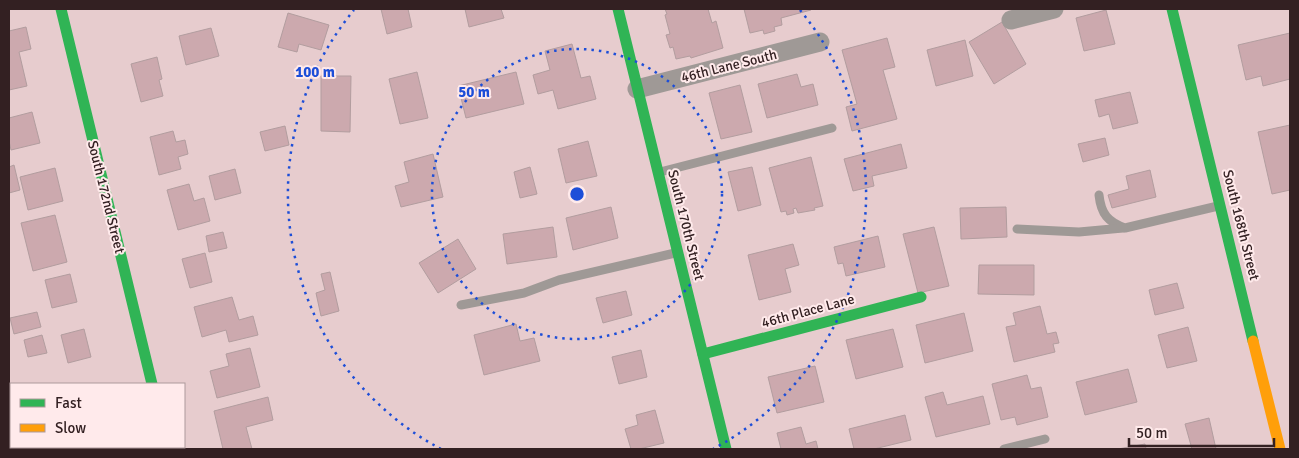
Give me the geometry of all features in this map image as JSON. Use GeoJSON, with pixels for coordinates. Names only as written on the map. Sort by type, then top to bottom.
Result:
{"type":"FeatureCollection","features":[{"type":"Feature","properties":{"kind":"street","name":"South 172nd Street"},"geometry":{"type":"LineString","coordinates":[[61,9],[152,383]]}},
{"type":"Feature","properties":{"kind":"street","name":"South 170th Street"},"geometry":{"type":"LineString","coordinates":[[618,9],[726,449]]}},
{"type":"Feature","properties":{"kind":"street"},"geometry":{"type":"LineString","coordinates":[[1011,20],[1054,9]]}},
{"type":"Feature","properties":{"kind":"street","name":"South 168th Street"},"geometry":{"type":"LineString","coordinates":[[1172,9],[1280,449]]}},
{"type":"Feature","properties":{"kind":"street","name":"46th Lane South"},"geometry":{"type":"LineString","coordinates":[[637,89],[820,42]]}},
{"type":"Feature","properties":{"kind":"street","name":"46th Place Lane"},"geometry":{"type":"LineString","coordinates":[[703,354],[921,297]]}},
{"type":"Feature","properties":{"kind":"lane"},"geometry":{"type":"LineString","coordinates":[[658,172],[832,128]]}},
{"type":"Feature","properties":{"kind":"lane"},"geometry":{"type":"LineString","coordinates":[[1099,195],[1100,204],[1106,216],[1114,224],[1125,228]]}},
{"type":"Feature","properties":{"kind":"lane"},"geometry":{"type":"LineString","coordinates":[[1018,229],[1079,232],[1125,228],[1220,206]]}},
{"type":"Feature","properties":{"kind":"lane"},"geometry":{"type":"LineString","coordinates":[[461,305],[524,293],[559,280],[678,252]]}},
{"type":"Feature","properties":{"kind":"lane"},"geometry":{"type":"LineString","coordinates":[[1004,449],[1045,438]]}},
{"type":"Feature","properties":{"kind":"building"},"geometry":{"type":"Polygon","coordinates":[[[381,9],[408,9],[412,27],[387,34],[381,9]]]}},
{"type":"Feature","properties":{"kind":"building"},"geometry":{"type":"Polygon","coordinates":[[[465,9],[501,9],[504,18],[469,27],[465,9]]]}},
{"type":"Feature","properties":{"kind":"building"},"geometry":{"type":"Polygon","coordinates":[[[665,9],[708,9],[712,23],[716,21],[723,48],[691,58],[690,56],[676,59],[673,47],[670,48],[666,35],[670,34],[665,9]]]}},
{"type":"Feature","properties":{"kind":"building"},"geometry":{"type":"Polygon","coordinates":[[[744,9],[811,10],[781,18],[782,25],[774,27],[775,31],[764,34],[763,30],[750,33],[744,9]]]}},
{"type":"Feature","properties":{"kind":"building"},"geometry":{"type":"Polygon","coordinates":[[[1106,10],[1115,44],[1084,51],[1076,18],[1106,10]]]}},
{"type":"Feature","properties":{"kind":"building"},"geometry":{"type":"Polygon","coordinates":[[[288,13],[329,25],[321,50],[299,44],[297,52],[278,47],[288,13]]]}},
{"type":"Feature","properties":{"kind":"building"},"geometry":{"type":"Polygon","coordinates":[[[1002,22],[1026,64],[994,84],[969,42],[1002,22]]]}},
{"type":"Feature","properties":{"kind":"building"},"geometry":{"type":"Polygon","coordinates":[[[26,27],[31,49],[19,52],[27,86],[9,90],[9,31],[26,27]]]}},
{"type":"Feature","properties":{"kind":"building"},"geometry":{"type":"Polygon","coordinates":[[[211,28],[219,56],[186,65],[179,36],[211,28]]]}},
{"type":"Feature","properties":{"kind":"building"},"geometry":{"type":"Polygon","coordinates":[[[1290,33],[1290,79],[1263,86],[1261,76],[1246,80],[1238,45],[1290,33]]]}},
{"type":"Feature","properties":{"kind":"building"},"geometry":{"type":"Polygon","coordinates":[[[887,38],[895,67],[883,70],[897,119],[852,131],[846,107],[857,104],[842,50],[887,38]]]}},
{"type":"Feature","properties":{"kind":"building"},"geometry":{"type":"Polygon","coordinates":[[[965,40],[973,76],[936,86],[927,50],[965,40]]]}},
{"type":"Feature","properties":{"kind":"building"},"geometry":{"type":"Polygon","coordinates":[[[572,44],[581,78],[590,76],[596,99],[558,109],[553,90],[538,94],[533,75],[550,70],[545,51],[572,44]]]}},
{"type":"Feature","properties":{"kind":"building"},"geometry":{"type":"Polygon","coordinates":[[[157,57],[162,79],[159,80],[163,96],[141,102],[131,64],[157,57]]]}},
{"type":"Feature","properties":{"kind":"building"},"geometry":{"type":"Polygon","coordinates":[[[417,72],[428,118],[400,124],[389,79],[417,72]]]}},
{"type":"Feature","properties":{"kind":"building"},"geometry":{"type":"Polygon","coordinates":[[[516,72],[524,104],[466,118],[458,86],[516,72]]]}},
{"type":"Feature","properties":{"kind":"building"},"geometry":{"type":"Polygon","coordinates":[[[797,74],[801,87],[813,84],[818,105],[767,118],[758,84],[797,74]]]}},
{"type":"Feature","properties":{"kind":"building"},"geometry":{"type":"Polygon","coordinates":[[[321,76],[351,76],[350,132],[321,131],[321,76]]]}},
{"type":"Feature","properties":{"kind":"building"},"geometry":{"type":"Polygon","coordinates":[[[740,85],[752,132],[721,139],[709,93],[740,85]]]}},
{"type":"Feature","properties":{"kind":"building"},"geometry":{"type":"Polygon","coordinates":[[[1130,92],[1138,123],[1113,129],[1109,114],[1099,117],[1095,100],[1130,92]]]}},
{"type":"Feature","properties":{"kind":"building"},"geometry":{"type":"Polygon","coordinates":[[[32,112],[40,143],[11,150],[9,118],[32,112]]]}},
{"type":"Feature","properties":{"kind":"building"},"geometry":{"type":"Polygon","coordinates":[[[1290,125],[1290,190],[1272,194],[1258,132],[1290,125]]]}},
{"type":"Feature","properties":{"kind":"building"},"geometry":{"type":"Polygon","coordinates":[[[285,126],[289,145],[265,151],[260,132],[285,126]]]}},
{"type":"Feature","properties":{"kind":"building"},"geometry":{"type":"Polygon","coordinates":[[[173,131],[176,142],[185,140],[188,154],[178,157],[181,169],[159,175],[150,137],[173,131]]]}},
{"type":"Feature","properties":{"kind":"building"},"geometry":{"type":"Polygon","coordinates":[[[1105,138],[1109,155],[1083,162],[1078,144],[1105,138]]]}},
{"type":"Feature","properties":{"kind":"building"},"geometry":{"type":"Polygon","coordinates":[[[588,141],[597,176],[566,183],[558,149],[588,141]]]}},
{"type":"Feature","properties":{"kind":"building"},"geometry":{"type":"Polygon","coordinates":[[[901,144],[907,168],[872,176],[874,186],[853,191],[844,159],[901,144]]]}},
{"type":"Feature","properties":{"kind":"building"},"geometry":{"type":"Polygon","coordinates":[[[433,154],[443,197],[401,207],[395,186],[409,182],[404,162],[433,154]]]}},
{"type":"Feature","properties":{"kind":"building"},"geometry":{"type":"Polygon","coordinates":[[[811,157],[823,206],[814,208],[815,210],[798,213],[796,208],[793,209],[794,213],[787,215],[786,211],[781,212],[769,168],[811,157]]]}},
{"type":"Feature","properties":{"kind":"building"},"geometry":{"type":"Polygon","coordinates":[[[14,165],[20,190],[9,193],[9,167],[14,165]]]}},
{"type":"Feature","properties":{"kind":"building"},"geometry":{"type":"Polygon","coordinates":[[[530,167],[537,194],[520,198],[514,172],[530,167]]]}},
{"type":"Feature","properties":{"kind":"building"},"geometry":{"type":"Polygon","coordinates":[[[752,167],[761,205],[738,211],[728,172],[752,167]]]}},
{"type":"Feature","properties":{"kind":"building"},"geometry":{"type":"Polygon","coordinates":[[[55,168],[63,201],[28,210],[20,177],[55,168]]]}},
{"type":"Feature","properties":{"kind":"building"},"geometry":{"type":"Polygon","coordinates":[[[235,169],[241,193],[215,200],[209,176],[235,169]]]}},
{"type":"Feature","properties":{"kind":"building"},"geometry":{"type":"Polygon","coordinates":[[[1150,170],[1156,197],[1112,208],[1108,195],[1129,189],[1126,176],[1150,170]]]}},
{"type":"Feature","properties":{"kind":"building"},"geometry":{"type":"Polygon","coordinates":[[[189,184],[194,201],[204,198],[210,221],[178,230],[167,190],[189,184]]]}},
{"type":"Feature","properties":{"kind":"building"},"geometry":{"type":"Polygon","coordinates":[[[611,207],[618,238],[573,250],[566,218],[611,207]]]}},
{"type":"Feature","properties":{"kind":"building"},"geometry":{"type":"Polygon","coordinates":[[[1006,207],[1007,237],[961,239],[960,208],[1006,207]]]}},
{"type":"Feature","properties":{"kind":"building"},"geometry":{"type":"Polygon","coordinates":[[[55,215],[67,262],[33,271],[21,223],[55,215]]]}},
{"type":"Feature","properties":{"kind":"building"},"geometry":{"type":"Polygon","coordinates":[[[553,227],[557,257],[507,264],[503,234],[553,227]]]}},
{"type":"Feature","properties":{"kind":"building"},"geometry":{"type":"Polygon","coordinates":[[[934,227],[949,286],[918,293],[903,234],[934,227]]]}},
{"type":"Feature","properties":{"kind":"building"},"geometry":{"type":"Polygon","coordinates":[[[223,232],[227,248],[209,252],[206,236],[223,232]]]}},
{"type":"Feature","properties":{"kind":"building"},"geometry":{"type":"Polygon","coordinates":[[[878,236],[885,267],[846,276],[843,263],[838,264],[834,247],[878,236]]]}},
{"type":"Feature","properties":{"kind":"building"},"geometry":{"type":"Polygon","coordinates":[[[458,239],[476,269],[438,293],[419,263],[458,239]]]}},
{"type":"Feature","properties":{"kind":"building"},"geometry":{"type":"Polygon","coordinates":[[[793,244],[799,265],[785,269],[791,292],[759,300],[748,255],[793,244]]]}},
{"type":"Feature","properties":{"kind":"building"},"geometry":{"type":"Polygon","coordinates":[[[205,253],[212,282],[190,288],[182,259],[205,253]]]}},
{"type":"Feature","properties":{"kind":"building"},"geometry":{"type":"Polygon","coordinates":[[[979,265],[1034,265],[1034,295],[978,294],[979,265]]]}},
{"type":"Feature","properties":{"kind":"building"},"geometry":{"type":"Polygon","coordinates":[[[330,272],[339,311],[321,316],[316,293],[325,290],[321,274],[330,272]]]}},
{"type":"Feature","properties":{"kind":"building"},"geometry":{"type":"Polygon","coordinates":[[[70,274],[77,302],[52,308],[45,280],[70,274]]]}},
{"type":"Feature","properties":{"kind":"building"},"geometry":{"type":"Polygon","coordinates":[[[1177,283],[1184,308],[1155,315],[1149,290],[1177,283]]]}},
{"type":"Feature","properties":{"kind":"building"},"geometry":{"type":"Polygon","coordinates":[[[626,291],[632,315],[603,323],[596,298],[626,291]]]}},
{"type":"Feature","properties":{"kind":"building"},"geometry":{"type":"Polygon","coordinates":[[[232,297],[239,320],[253,316],[258,335],[229,342],[226,330],[202,337],[194,307],[232,297]]]}},
{"type":"Feature","properties":{"kind":"building"},"geometry":{"type":"Polygon","coordinates":[[[1040,306],[1047,334],[1056,332],[1059,343],[1053,344],[1055,352],[1014,362],[1006,327],[1016,325],[1013,313],[1040,306]]]}},
{"type":"Feature","properties":{"kind":"building"},"geometry":{"type":"Polygon","coordinates":[[[37,312],[41,327],[14,334],[10,318],[37,312]]]}},
{"type":"Feature","properties":{"kind":"building"},"geometry":{"type":"Polygon","coordinates":[[[964,313],[973,351],[925,363],[916,325],[964,313]]]}},
{"type":"Feature","properties":{"kind":"building"},"geometry":{"type":"Polygon","coordinates":[[[516,324],[520,341],[534,338],[540,361],[484,375],[474,335],[516,324]]]}},
{"type":"Feature","properties":{"kind":"building"},"geometry":{"type":"Polygon","coordinates":[[[1188,327],[1197,361],[1167,368],[1158,335],[1188,327]]]}},
{"type":"Feature","properties":{"kind":"building"},"geometry":{"type":"Polygon","coordinates":[[[84,329],[91,357],[68,363],[61,335],[84,329]]]}},
{"type":"Feature","properties":{"kind":"building"},"geometry":{"type":"Polygon","coordinates":[[[893,329],[903,367],[856,379],[846,340],[893,329]]]}},
{"type":"Feature","properties":{"kind":"building"},"geometry":{"type":"Polygon","coordinates":[[[42,335],[47,353],[28,357],[24,340],[42,335]]]}},
{"type":"Feature","properties":{"kind":"building"},"geometry":{"type":"Polygon","coordinates":[[[250,348],[260,387],[217,398],[210,371],[229,366],[226,354],[250,348]]]}},
{"type":"Feature","properties":{"kind":"building"},"geometry":{"type":"Polygon","coordinates":[[[641,350],[647,377],[619,384],[612,357],[641,350]]]}},
{"type":"Feature","properties":{"kind":"building"},"geometry":{"type":"Polygon","coordinates":[[[815,366],[824,402],[777,413],[768,377],[815,366]]]}},
{"type":"Feature","properties":{"kind":"building"},"geometry":{"type":"Polygon","coordinates":[[[1128,369],[1137,402],[1085,415],[1076,382],[1128,369]]]}},
{"type":"Feature","properties":{"kind":"building"},"geometry":{"type":"Polygon","coordinates":[[[1027,375],[1031,389],[1041,387],[1048,417],[1017,425],[1015,417],[1001,420],[992,384],[1027,375]]]}},
{"type":"Feature","properties":{"kind":"building"},"geometry":{"type":"Polygon","coordinates":[[[943,392],[947,405],[983,396],[990,424],[936,437],[925,397],[943,392]]]}},
{"type":"Feature","properties":{"kind":"building"},"geometry":{"type":"Polygon","coordinates":[[[268,397],[273,420],[246,427],[252,449],[223,449],[214,411],[268,397]]]}},
{"type":"Feature","properties":{"kind":"building"},"geometry":{"type":"Polygon","coordinates":[[[655,410],[664,443],[631,449],[625,429],[638,425],[636,415],[655,410]]]}},
{"type":"Feature","properties":{"kind":"building"},"geometry":{"type":"Polygon","coordinates":[[[905,415],[911,440],[874,449],[854,449],[849,429],[905,415]]]}},
{"type":"Feature","properties":{"kind":"building"},"geometry":{"type":"Polygon","coordinates":[[[1209,418],[1216,449],[1192,449],[1185,424],[1209,418]]]}},
{"type":"Feature","properties":{"kind":"building"},"geometry":{"type":"Polygon","coordinates":[[[801,427],[806,444],[816,441],[818,449],[781,449],[777,433],[801,427]]]}},
{"type":"Feature","properties":{"kind":"building"},"geometry":{"type":"Polygon","coordinates":[[[1145,444],[1146,449],[1118,449],[1145,444]]]}},
{"type":"Feature","properties":{"kind":"traffic: fast"},"geometry":{"type":"LineString","coordinates":[[61,9],[152,383]]}},
{"type":"Feature","properties":{"kind":"traffic: fast"},"geometry":{"type":"LineString","coordinates":[[618,9],[726,449]]}},
{"type":"Feature","properties":{"kind":"traffic: fast"},"geometry":{"type":"LineString","coordinates":[[1172,9],[1253,341]]}},
{"type":"Feature","properties":{"kind":"traffic: fast"},"geometry":{"type":"LineString","coordinates":[[703,354],[921,297]]}},
{"type":"Feature","properties":{"kind":"traffic: slow"},"geometry":{"type":"LineString","coordinates":[[1253,341],[1280,449]]}}]}
